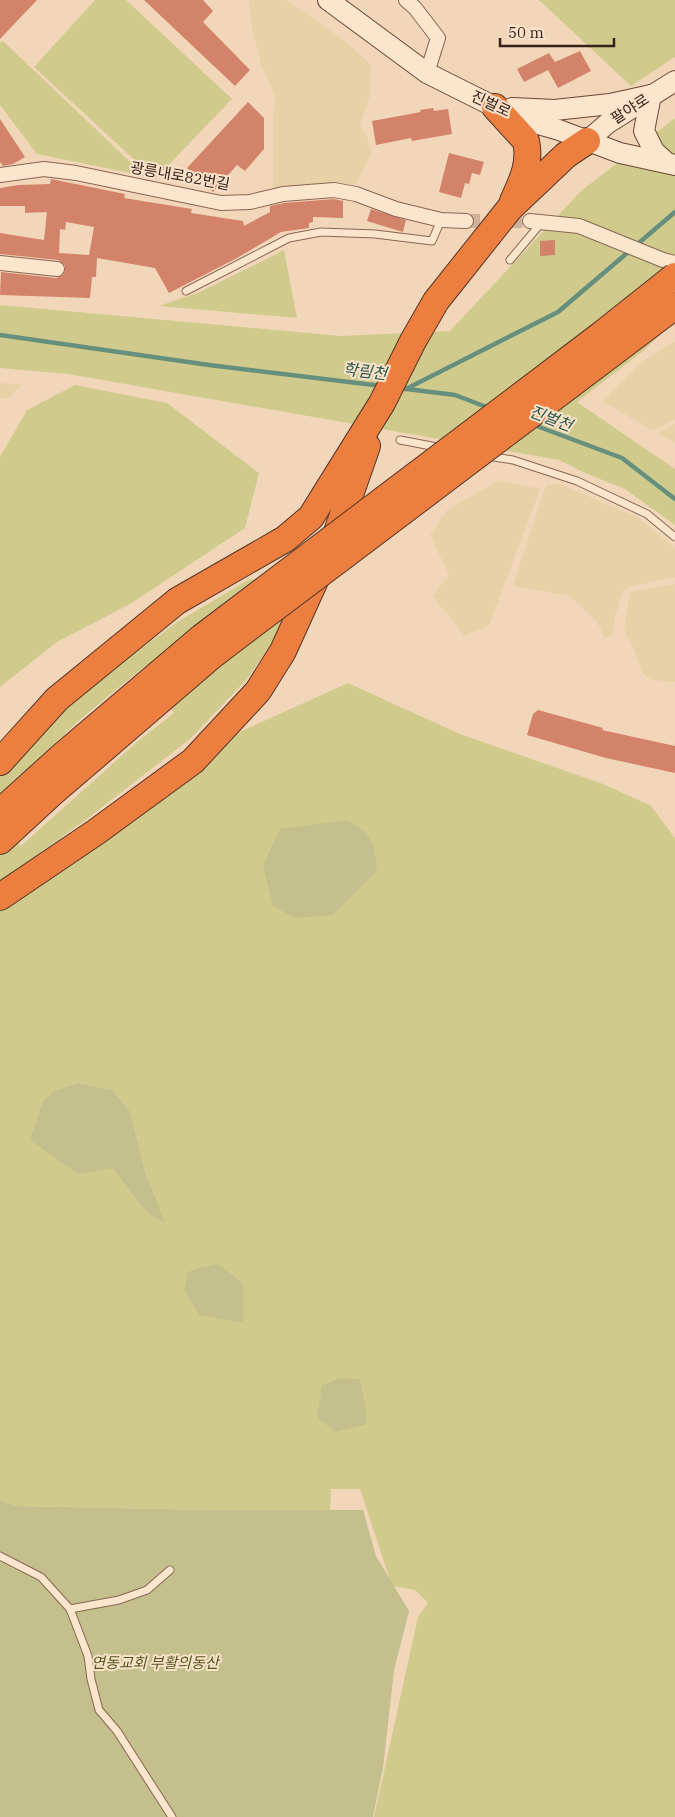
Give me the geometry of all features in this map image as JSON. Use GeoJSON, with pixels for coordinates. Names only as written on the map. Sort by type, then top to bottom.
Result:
{"type":"FeatureCollection","features":[{"type":"Feature","properties":{"kind":"highway"},"geometry":{"type":"LineString","coordinates":[[495,107],[526,141],[529,154],[527,168],[528,217]]}},
{"type":"Feature","properties":{"kind":"highway"},"geometry":{"type":"LineString","coordinates":[[0,762],[57,699],[177,600],[284,539],[311,517],[382,403],[413,341],[436,301],[528,217],[566,155],[587,141]]}},
{"type":"Feature","properties":{"kind":"highway"},"geometry":{"type":"LineString","coordinates":[[0,842],[208,646],[562,364],[671,266]]}},
{"type":"Feature","properties":{"kind":"highway"},"geometry":{"type":"LineString","coordinates":[[0,812],[62,756],[208,646],[675,306]]}},
{"type":"Feature","properties":{"kind":"highway"},"geometry":{"type":"LineString","coordinates":[[0,897],[96,832],[193,761],[258,691],[283,651],[338,532],[382,403]]}},
{"type":"Feature","properties":{"kind":"street","name":"진벌로"},"geometry":{"type":"LineString","coordinates":[[328,0],[427,73],[495,107],[620,153],[671,164]]}},
{"type":"Feature","properties":{"kind":"street"},"geometry":{"type":"LineString","coordinates":[[406,0],[415,8],[438,38],[427,73]]}},
{"type":"Feature","properties":{"kind":"street","name":"팔야로"},"geometry":{"type":"LineString","coordinates":[[587,141],[608,123],[675,81]]}},
{"type":"Feature","properties":{"kind":"street"},"geometry":{"type":"LineString","coordinates":[[495,107],[555,110],[610,104],[651,95],[644,131],[654,151],[671,164]]}},
{"type":"Feature","properties":{"kind":"street","name":"광릉내로82번길"},"geometry":{"type":"LineString","coordinates":[[0,175],[44,169],[76,173],[221,203],[250,202],[283,194],[334,190],[356,194],[396,209],[441,220],[466,221]]}},
{"type":"Feature","properties":{"kind":"street"},"geometry":{"type":"LineString","coordinates":[[528,217],[578,226],[671,266]]}},
{"type":"Feature","properties":{"kind":"street"},"geometry":{"type":"LineString","coordinates":[[0,264],[57,269]]}},
{"type":"Feature","properties":{"kind":"lane"},"geometry":{"type":"LineString","coordinates":[[510,260],[528,217]]}},
{"type":"Feature","properties":{"kind":"lane"},"geometry":{"type":"LineString","coordinates":[[186,291],[289,238],[321,232],[375,234],[432,241],[441,220]]}},
{"type":"Feature","properties":{"kind":"lane"},"geometry":{"type":"LineString","coordinates":[[400,440],[456,450]]}},
{"type":"Feature","properties":{"kind":"lane"},"geometry":{"type":"LineString","coordinates":[[466,452],[513,460],[577,481],[647,514],[675,536]]}},
{"type":"Feature","properties":{"kind":"lane"},"geometry":{"type":"LineString","coordinates":[[0,1556],[41,1577],[70,1610],[88,1656],[91,1679],[99,1710],[117,1731],[172,1817]]}},
{"type":"Feature","properties":{"kind":"lane"},"geometry":{"type":"LineString","coordinates":[[70,1610],[119,1600],[147,1590],[170,1570]]}},
{"type":"Feature","properties":{"kind":"shaded area"},"geometry":{"type":"Polygon","coordinates":[[[95,0],[126,0],[232,99],[155,179],[34,67],[95,0]]]}},
{"type":"Feature","properties":{"kind":"shaded area"},"geometry":{"type":"Polygon","coordinates":[[[249,0],[287,0],[345,41],[371,65],[370,96],[360,125],[367,137],[371,154],[356,184],[273,188],[273,118],[276,99],[261,64],[251,23],[249,0]]]}},
{"type":"Feature","properties":{"kind":"shaded area"},"geometry":{"type":"Polygon","coordinates":[[[539,0],[675,0],[675,57],[631,86],[539,0]]]}},
{"type":"Feature","properties":{"kind":"shaded area"},"geometry":{"type":"Polygon","coordinates":[[[3,41],[145,176],[37,154],[0,105],[0,43],[3,41]]]}},
{"type":"Feature","properties":{"kind":"shaded area"},"geometry":{"type":"Polygon","coordinates":[[[675,118],[675,321],[643,351],[577,402],[675,469],[675,525],[625,489],[559,460],[68,374],[0,368],[0,305],[341,336],[450,331],[581,191],[675,118]]]}},
{"type":"Feature","properties":{"kind":"shaded area"},"geometry":{"type":"Polygon","coordinates":[[[284,250],[297,318],[159,306],[200,292],[284,250]]]}},
{"type":"Feature","properties":{"kind":"shaded area"},"geometry":{"type":"Polygon","coordinates":[[[675,342],[675,419],[653,431],[603,401],[642,362],[675,342]]]}},
{"type":"Feature","properties":{"kind":"shaded area"},"geometry":{"type":"Polygon","coordinates":[[[0,383],[22,385],[10,397],[0,399],[0,383]]]}},
{"type":"Feature","properties":{"kind":"shaded area"},"geometry":{"type":"Polygon","coordinates":[[[75,385],[167,403],[259,473],[245,528],[132,603],[57,642],[0,687],[0,457],[27,410],[75,385]]]}},
{"type":"Feature","properties":{"kind":"shaded area"},"geometry":{"type":"Polygon","coordinates":[[[675,424],[675,443],[658,433],[675,424]]]}},
{"type":"Feature","properties":{"kind":"shaded area"},"geometry":{"type":"Polygon","coordinates":[[[499,480],[540,489],[489,626],[464,636],[433,596],[449,575],[430,535],[447,510],[499,480]]]}},
{"type":"Feature","properties":{"kind":"shaded area"},"geometry":{"type":"Polygon","coordinates":[[[560,484],[639,518],[675,548],[675,577],[623,590],[614,621],[613,634],[605,638],[596,620],[569,596],[513,586],[546,485],[560,484]]]}},
{"type":"Feature","properties":{"kind":"shaded area"},"geometry":{"type":"Polygon","coordinates":[[[298,574],[283,626],[248,678],[190,739],[29,861],[34,869],[235,734],[348,683],[460,734],[603,784],[651,806],[675,838],[675,1817],[374,1817],[418,1617],[428,1603],[415,1590],[392,1586],[360,1489],[331,1489],[330,1514],[311,1510],[16,1506],[0,1500],[0,814],[21,846],[138,741],[174,713],[144,667],[84,716],[0,794],[0,773],[74,697],[179,621],[248,580],[298,574]],[[78,1083],[112,1168],[147,1213],[164,1222],[145,1171],[130,1111],[112,1090],[78,1083]]]}},
{"type":"Feature","properties":{"kind":"shaded area"},"geometry":{"type":"Polygon","coordinates":[[[675,584],[675,682],[652,680],[642,673],[634,648],[624,630],[630,592],[675,584]]]}},
{"type":"Feature","properties":{"kind":"green space"},"geometry":{"type":"Polygon","coordinates":[[[347,820],[363,830],[374,845],[377,871],[333,915],[295,918],[273,906],[263,865],[280,829],[347,820]]]}},
{"type":"Feature","properties":{"kind":"green space"},"geometry":{"type":"Polygon","coordinates":[[[78,1083],[112,1090],[130,1111],[145,1171],[165,1223],[147,1213],[112,1168],[78,1174],[30,1140],[43,1102],[52,1092],[78,1083]]]}},
{"type":"Feature","properties":{"kind":"green space"},"geometry":{"type":"Polygon","coordinates":[[[218,1264],[243,1284],[243,1323],[199,1315],[184,1290],[188,1272],[218,1264]]]}},
{"type":"Feature","properties":{"kind":"green space"},"geometry":{"type":"Polygon","coordinates":[[[339,1378],[360,1379],[367,1424],[336,1432],[317,1418],[322,1386],[339,1378]]]}},
{"type":"Feature","properties":{"kind":"green space","name":"연동교회 부활의동산"},"geometry":{"type":"Polygon","coordinates":[[[0,1500],[16,1506],[210,1510],[363,1510],[376,1556],[409,1611],[394,1670],[383,1768],[373,1817],[0,1817],[0,1500]]]}},
{"type":"Feature","properties":{"kind":"building"},"geometry":{"type":"Polygon","coordinates":[[[0,0],[37,0],[0,39],[0,0]]]}},
{"type":"Feature","properties":{"kind":"building"},"geometry":{"type":"Polygon","coordinates":[[[144,0],[203,0],[213,11],[203,22],[250,70],[235,86],[144,0]]]}},
{"type":"Feature","properties":{"kind":"building"},"geometry":{"type":"Polygon","coordinates":[[[580,51],[591,71],[558,88],[548,70],[524,82],[517,69],[549,53],[555,62],[580,51]]]}},
{"type":"Feature","properties":{"kind":"building"},"geometry":{"type":"Polygon","coordinates":[[[248,102],[264,118],[264,149],[245,171],[237,165],[213,192],[187,168],[248,102]]]}},
{"type":"Feature","properties":{"kind":"building"},"geometry":{"type":"Polygon","coordinates":[[[433,108],[434,111],[448,109],[452,134],[412,141],[411,138],[376,145],[372,121],[433,108]]]}},
{"type":"Feature","properties":{"kind":"building"},"geometry":{"type":"Polygon","coordinates":[[[0,119],[25,157],[13,164],[3,166],[0,162],[0,119]]]}},
{"type":"Feature","properties":{"kind":"building"},"geometry":{"type":"Polygon","coordinates":[[[449,153],[484,162],[480,175],[472,173],[469,184],[465,183],[461,198],[439,192],[449,153]]]}},
{"type":"Feature","properties":{"kind":"building"},"geometry":{"type":"Polygon","coordinates":[[[51,179],[125,194],[124,198],[192,209],[191,213],[243,221],[244,226],[270,212],[270,206],[284,203],[334,199],[343,201],[343,218],[313,217],[313,222],[309,223],[309,228],[281,232],[237,258],[169,293],[155,268],[97,258],[96,277],[92,277],[90,298],[0,295],[1,272],[56,278],[64,274],[65,266],[58,260],[0,254],[0,233],[44,240],[47,212],[25,213],[25,206],[0,206],[0,188],[18,185],[50,184],[51,179]],[[66,222],[65,230],[60,229],[59,253],[89,255],[94,227],[66,222]]]}},
{"type":"Feature","properties":{"kind":"building"},"geometry":{"type":"Polygon","coordinates":[[[371,209],[406,220],[403,232],[367,221],[371,209]]]}},
{"type":"Feature","properties":{"kind":"building"},"geometry":{"type":"Polygon","coordinates":[[[555,240],[555,255],[540,256],[540,241],[555,240]]]}},
{"type":"Feature","properties":{"kind":"building"},"geometry":{"type":"Polygon","coordinates":[[[538,710],[603,728],[602,730],[675,746],[675,773],[606,758],[527,735],[533,714],[538,710]]]}},
{"type":"Feature","properties":{"kind":"waterway","name":"학림천"},"geometry":{"type":"LineString","coordinates":[[399,388],[406,389],[558,312],[675,212]]}},
{"type":"Feature","properties":{"kind":"waterway","name":"학림천"},"geometry":{"type":"LineString","coordinates":[[0,335],[209,365],[382,386]]}},
{"type":"Feature","properties":{"kind":"waterway","name":"진벌천"},"geometry":{"type":"LineString","coordinates":[[407,389],[455,395],[489,408]]}},
{"type":"Feature","properties":{"kind":"waterway","name":"진벌천"},"geometry":{"type":"LineString","coordinates":[[534,425],[622,458],[675,499]]}},
{"type":"Feature","properties":{"kind":"tunnel"},"geometry":{"type":"LineString","coordinates":[[466,221],[530,221]]}}]}
